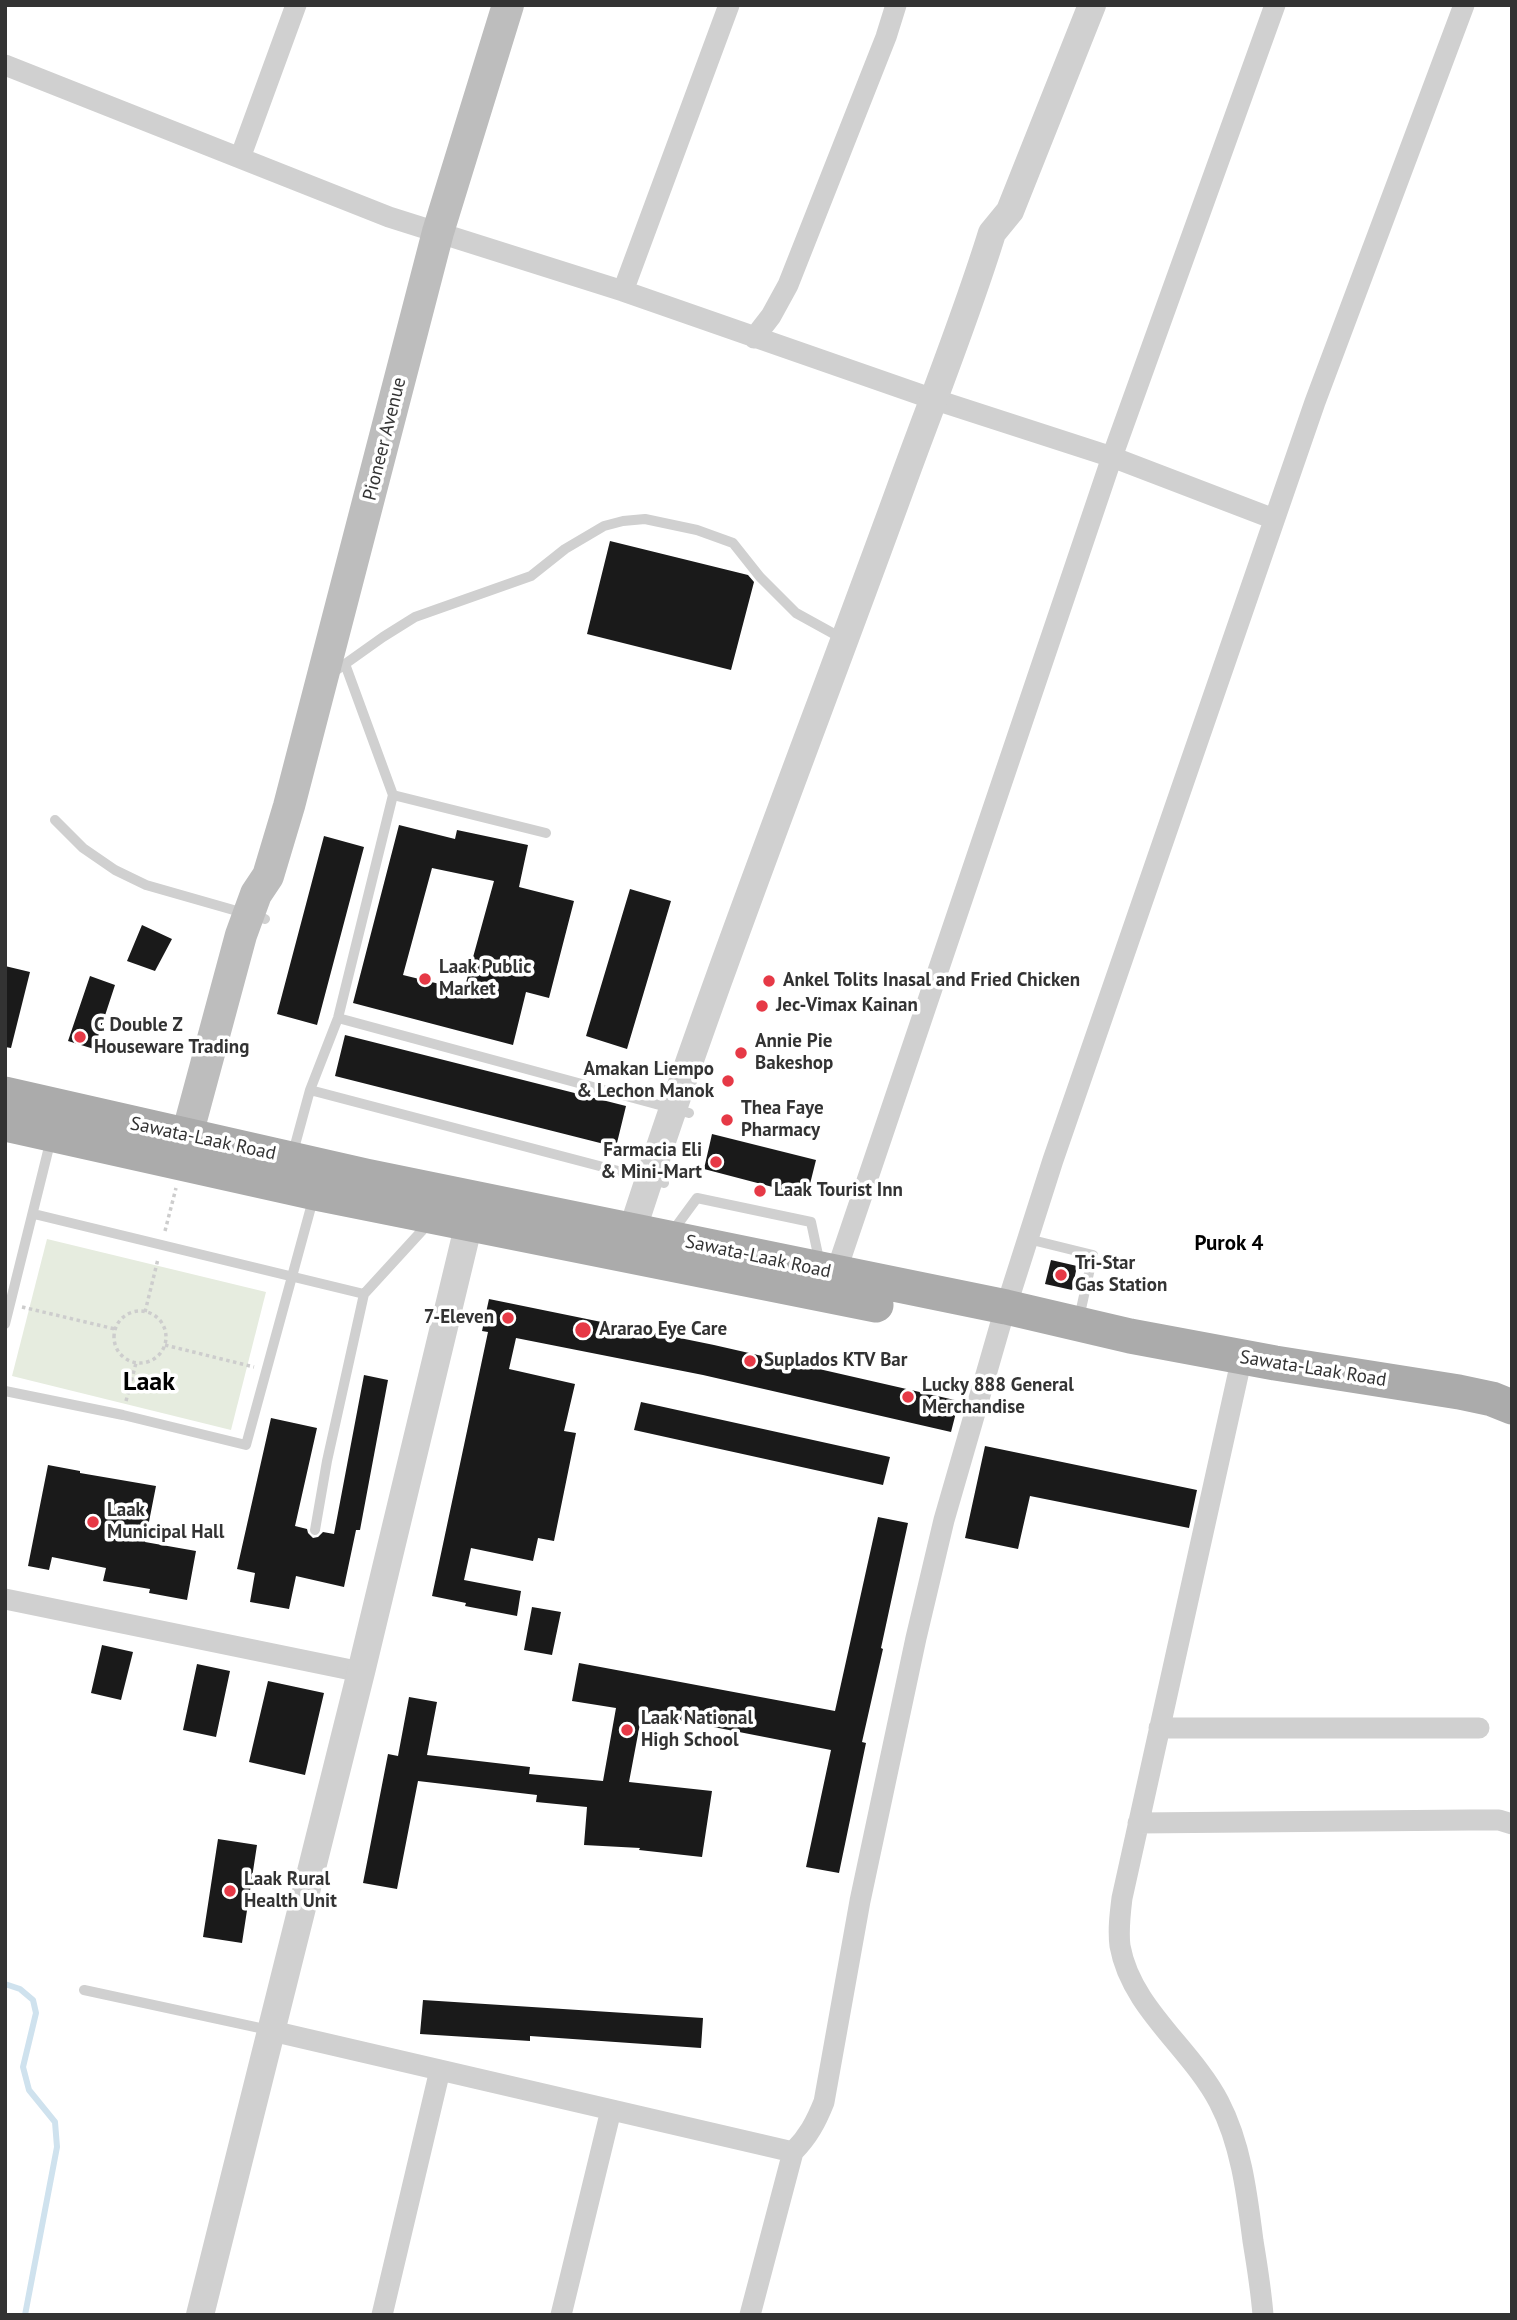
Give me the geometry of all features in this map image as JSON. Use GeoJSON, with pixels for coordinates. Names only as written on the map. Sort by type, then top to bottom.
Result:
{"type":"FeatureCollection","features":[{"type":"Feature","properties":{"kind":"main road","name":"Pioneer Avenue"},"geometry":{"type":"LineString","coordinates":[[193,1152],[257,916],[256,894],[268,876],[334,672],[438,232],[508,5]]}},
{"type":"Feature","properties":{"kind":"main road","name":"Sawata-Laak Road"},"geometry":{"type":"LineString","coordinates":[[5,1094],[55,1121],[193,1152],[315,1193],[469,1223],[642,1243]]}},
{"type":"Feature","properties":{"kind":"main road","name":"Sawata-Laak Road"},"geometry":{"type":"LineString","coordinates":[[5,1125],[55,1121]]}},
{"type":"Feature","properties":{"kind":"main road","name":"Sawata-Laak Road"},"geometry":{"type":"LineString","coordinates":[[193,1152],[292,1158],[642,1243],[1003,1316],[1077,1324],[1240,1368],[1401,1407],[1495,1414],[1512,1409]]}},
{"type":"Feature","properties":{"kind":"main road","name":"Sawata-Laak Road"},"geometry":{"type":"LineString","coordinates":[[1003,1316],[1144,1362],[1240,1368]]}},
{"type":"Feature","properties":{"kind":"street"},"geometry":{"type":"LineString","coordinates":[[240,158],[296,5]]}},
{"type":"Feature","properties":{"kind":"street"},"geometry":{"type":"LineString","coordinates":[[622,291],[729,5]]}},
{"type":"Feature","properties":{"kind":"street"},"geometry":{"type":"LineString","coordinates":[[754,338],[780,302],[788,285],[897,5]]}},
{"type":"Feature","properties":{"kind":"street"},"geometry":{"type":"LineString","coordinates":[[642,1243],[656,1181],[846,640],[942,402],[1003,264],[1011,238],[1010,211],[1093,5]]}},
{"type":"Feature","properties":{"kind":"street"},"geometry":{"type":"LineString","coordinates":[[828,1280],[1112,457],[1275,5]]}},
{"type":"Feature","properties":{"kind":"street"},"geometry":{"type":"LineString","coordinates":[[750,2315],[793,2152],[817,2122],[824,2102],[860,1901],[910,1664],[944,1520],[1003,1316],[1053,1160],[1315,402],[1464,5]]}},
{"type":"Feature","properties":{"kind":"street"},"geometry":{"type":"LineString","coordinates":[[5,65],[412,225],[622,291],[942,402],[1112,457],[1274,519]]}},
{"type":"Feature","properties":{"kind":"street"},"geometry":{"type":"LineString","coordinates":[[681,1111],[790,835],[942,402]]}},
{"type":"Feature","properties":{"kind":"street"},"geometry":{"type":"LineString","coordinates":[[200,2315],[361,1672],[469,1223]]}},
{"type":"Feature","properties":{"kind":"street"},"geometry":{"type":"LineString","coordinates":[[1240,1368],[1138,1823],[1119,1922],[1120,1944],[1125,1964],[1147,2005],[1201,2073],[1220,2103],[1235,2143],[1247,2190],[1263,2315]]}},
{"type":"Feature","properties":{"kind":"street"},"geometry":{"type":"LineString","coordinates":[[5,1599],[361,1672]]}},
{"type":"Feature","properties":{"kind":"street"},"geometry":{"type":"LineString","coordinates":[[1159,1728],[1479,1728]]}},
{"type":"Feature","properties":{"kind":"street"},"geometry":{"type":"LineString","coordinates":[[1138,1823],[1499,1820],[1512,1825]]}},
{"type":"Feature","properties":{"kind":"street"},"geometry":{"type":"LineString","coordinates":[[272,2031],[793,2152]]}},
{"type":"Feature","properties":{"kind":"street"},"geometry":{"type":"LineString","coordinates":[[382,2315],[440,2070]]}},
{"type":"Feature","properties":{"kind":"street"},"geometry":{"type":"LineString","coordinates":[[561,2315],[611,2110]]}},
{"type":"Feature","properties":{"kind":"lane"},"geometry":{"type":"LineString","coordinates":[[292,1158],[310,1090],[338,1018],[393,795],[334,672],[383,636],[415,617],[531,576],[565,549],[604,526],[645,519],[697,530],[733,543],[760,577],[796,613],[846,640]]}},
{"type":"Feature","properties":{"kind":"lane"},"geometry":{"type":"LineString","coordinates":[[393,795],[546,833]]}},
{"type":"Feature","properties":{"kind":"lane"},"geometry":{"type":"LineString","coordinates":[[55,820],[83,848],[115,870],[146,886],[257,916]]}},
{"type":"Feature","properties":{"kind":"lane"},"geometry":{"type":"LineString","coordinates":[[338,1018],[681,1111]]}},
{"type":"Feature","properties":{"kind":"lane"},"geometry":{"type":"LineString","coordinates":[[310,1090],[656,1181]]}},
{"type":"Feature","properties":{"kind":"lane"},"geometry":{"type":"LineString","coordinates":[[5,1324],[55,1121]]}},
{"type":"Feature","properties":{"kind":"lane"},"geometry":{"type":"LineString","coordinates":[[5,1391],[123,1415],[246,1445],[315,1193]]}},
{"type":"Feature","properties":{"kind":"lane"},"geometry":{"type":"LineString","coordinates":[[642,1243],[697,1198],[811,1222],[828,1280]]}},
{"type":"Feature","properties":{"kind":"lane"},"geometry":{"type":"LineString","coordinates":[[34,1214],[364,1294]]}},
{"type":"Feature","properties":{"kind":"lane"},"geometry":{"type":"LineString","coordinates":[[315,1530],[327,1461],[364,1294],[436,1216]]}},
{"type":"Feature","properties":{"kind":"lane"},"geometry":{"type":"LineString","coordinates":[[1028,1238],[1093,1255],[1077,1324]]}},
{"type":"Feature","properties":{"kind":"lane"},"geometry":{"type":"LineString","coordinates":[[84,1990],[272,2031]]}},
{"type":"Feature","properties":{"kind":"path"},"geometry":{"type":"LineString","coordinates":[[10,1304],[115,1329]]}},
{"type":"Feature","properties":{"kind":"path"},"geometry":{"type":"LineString","coordinates":[[145,1312],[160,1320],[164,1328],[165,1345],[155,1358],[136,1363],[118,1352],[115,1329],[124,1317],[131,1313],[145,1312]]}},
{"type":"Feature","properties":{"kind":"path"},"geometry":{"type":"LineString","coordinates":[[165,1345],[266,1371]]}},
{"type":"Feature","properties":{"kind":"path"},"geometry":{"type":"LineString","coordinates":[[123,1415],[136,1363]]}},
{"type":"Feature","properties":{"kind":"shaded area"},"geometry":{"type":"Polygon","coordinates":[[[47,1239],[266,1292],[231,1430],[12,1376],[47,1239]]]}},
{"type":"Feature","properties":{"kind":"building"},"geometry":{"type":"Polygon","coordinates":[[[610,541],[748,575],[754,582],[731,670],[587,634],[610,541]]]}},
{"type":"Feature","properties":{"kind":"building"},"geometry":{"type":"Polygon","coordinates":[[[399,825],[455,839],[457,830],[528,845],[519,887],[574,901],[549,998],[526,992],[513,1045],[353,1003],[399,825]],[[432,868],[403,975],[464,990],[494,881],[432,868]]]}},
{"type":"Feature","properties":{"kind":"building"},"geometry":{"type":"Polygon","coordinates":[[[324,836],[364,847],[317,1025],[277,1014],[324,836]]]}},
{"type":"Feature","properties":{"kind":"building"},"geometry":{"type":"Polygon","coordinates":[[[630,889],[671,901],[627,1049],[586,1036],[630,889]]]}},
{"type":"Feature","properties":{"kind":"building"},"geometry":{"type":"Polygon","coordinates":[[[142,925],[172,939],[155,971],[127,961],[142,925]]]}},
{"type":"Feature","properties":{"kind":"building"},"geometry":{"type":"Polygon","coordinates":[[[5,966],[30,972],[11,1048],[5,1047],[5,966]]]}},
{"type":"Feature","properties":{"kind":"building"},"geometry":{"type":"Polygon","coordinates":[[[90,976],[115,985],[94,1049],[68,1041],[90,976]]]}},
{"type":"Feature","properties":{"kind":"building"},"geometry":{"type":"Polygon","coordinates":[[[345,1035],[626,1106],[616,1147],[335,1076],[345,1035]]]}},
{"type":"Feature","properties":{"kind":"building"},"geometry":{"type":"Polygon","coordinates":[[[712,1134],[816,1160],[807,1196],[704,1169],[712,1134]]]}},
{"type":"Feature","properties":{"kind":"building","name":"Tri-Star Gas Station"},"geometry":{"type":"Polygon","coordinates":[[[1051,1260],[1077,1266],[1072,1290],[1045,1284],[1051,1260]]]}},
{"type":"Feature","properties":{"kind":"building"},"geometry":{"type":"Polygon","coordinates":[[[489,1299],[714,1345],[959,1401],[951,1432],[703,1375],[516,1338],[509,1369],[575,1384],[564,1431],[576,1433],[554,1541],[538,1538],[533,1561],[471,1548],[464,1580],[521,1591],[517,1616],[465,1606],[466,1603],[432,1596],[488,1332],[482,1331],[489,1299]]]}},
{"type":"Feature","properties":{"kind":"building"},"geometry":{"type":"Polygon","coordinates":[[[364,1375],[388,1380],[360,1530],[356,1530],[344,1587],[296,1576],[289,1609],[250,1602],[255,1573],[237,1569],[271,1418],[317,1428],[295,1526],[307,1529],[313,1538],[323,1532],[334,1534],[364,1375]]]}},
{"type":"Feature","properties":{"kind":"building"},"geometry":{"type":"Polygon","coordinates":[[[641,1402],[890,1457],[883,1485],[634,1430],[641,1402]]]}},
{"type":"Feature","properties":{"kind":"building"},"geometry":{"type":"Polygon","coordinates":[[[985,1446],[1197,1490],[1189,1528],[1030,1496],[1018,1549],[965,1538],[985,1446]]]}},
{"type":"Feature","properties":{"kind":"building","name":"Laak Municipal Hall"},"geometry":{"type":"Polygon","coordinates":[[[48,1465],[156,1486],[145,1542],[196,1551],[187,1600],[149,1593],[150,1589],[103,1581],[106,1568],[52,1557],[49,1570],[28,1566],[48,1465]]]}},
{"type":"Feature","properties":{"kind":"building"},"geometry":{"type":"Polygon","coordinates":[[[878,1517],[908,1523],[862,1742],[866,1743],[839,1873],[806,1867],[831,1750],[642,1713],[629,1782],[712,1791],[702,1857],[639,1850],[640,1848],[584,1845],[587,1807],[536,1802],[537,1795],[418,1781],[397,1889],[363,1883],[388,1754],[398,1756],[409,1697],[437,1702],[427,1755],[530,1767],[529,1774],[603,1781],[616,1708],[572,1701],[579,1663],[835,1711],[878,1517]]]}},
{"type":"Feature","properties":{"kind":"building"},"geometry":{"type":"Polygon","coordinates":[[[532,1607],[561,1612],[552,1655],[524,1650],[532,1607]]]}},
{"type":"Feature","properties":{"kind":"building"},"geometry":{"type":"Polygon","coordinates":[[[102,1645],[133,1652],[121,1700],[91,1693],[102,1645]]]}},
{"type":"Feature","properties":{"kind":"building"},"geometry":{"type":"Polygon","coordinates":[[[197,1664],[230,1671],[216,1737],[183,1730],[197,1664]]]}},
{"type":"Feature","properties":{"kind":"building"},"geometry":{"type":"Polygon","coordinates":[[[268,1681],[324,1693],[305,1775],[249,1762],[268,1681]]]}},
{"type":"Feature","properties":{"kind":"building","name":"Laak Rural Health Unit"},"geometry":{"type":"Polygon","coordinates":[[[218,1839],[257,1845],[242,1943],[203,1937],[218,1839]]]}},
{"type":"Feature","properties":{"kind":"building"},"geometry":{"type":"Polygon","coordinates":[[[423,2000],[703,2018],[701,2048],[530,2036],[530,2041],[420,2034],[423,2000]]]}},
{"type":"Feature","properties":{"kind":"waterway"},"geometry":{"type":"LineString","coordinates":[[5,1984],[20,1989],[33,2000],[36,2013],[23,2067],[29,2090],[55,2122],[57,2147],[25,2315]]}},
{"type":"Feature","properties":{"kind":"place","name":"Laak Public Market"},"geometry":{"type":"Point","coordinates":[425,979]}},
{"type":"Feature","properties":{"kind":"place","name":"Ankel Tolits Inasal and Fried Chicken"},"geometry":{"type":"Point","coordinates":[769,981]}},
{"type":"Feature","properties":{"kind":"place","name":"Jec-Vimax Kainan"},"geometry":{"type":"Point","coordinates":[762,1006]}},
{"type":"Feature","properties":{"kind":"place","name":"C Double Z Houseware Trading"},"geometry":{"type":"Point","coordinates":[80,1037]}},
{"type":"Feature","properties":{"kind":"place","name":"Annie Pie Bakeshop"},"geometry":{"type":"Point","coordinates":[741,1053]}},
{"type":"Feature","properties":{"kind":"place","name":"Amakan Liempo & Lechon Manok"},"geometry":{"type":"Point","coordinates":[728,1081]}},
{"type":"Feature","properties":{"kind":"place","name":"Thea Faye Pharmacy"},"geometry":{"type":"Point","coordinates":[727,1120]}},
{"type":"Feature","properties":{"kind":"place","name":"Farmacia Eli & Mini-Mart"},"geometry":{"type":"Point","coordinates":[716,1162]}},
{"type":"Feature","properties":{"kind":"place","name":"Laak Tourist Inn"},"geometry":{"type":"Point","coordinates":[760,1191]}},
{"type":"Feature","properties":{"kind":"place","name":"Tri-Star Gas Station"},"geometry":{"type":"Point","coordinates":[1061,1275]}},
{"type":"Feature","properties":{"kind":"place","name":"7-Eleven"},"geometry":{"type":"Point","coordinates":[508,1318]}},
{"type":"Feature","properties":{"kind":"place","name":"Ararao Eye Care"},"geometry":{"type":"Point","coordinates":[583,1330]}},
{"type":"Feature","properties":{"kind":"place","name":"Suplados KTV Bar"},"geometry":{"type":"Point","coordinates":[750,1361]}},
{"type":"Feature","properties":{"kind":"place","name":"Lucky 888 General Merchandise"},"geometry":{"type":"Point","coordinates":[908,1397]}},
{"type":"Feature","properties":{"kind":"place","name":"Laak Municipal Hall"},"geometry":{"type":"Point","coordinates":[93,1522]}},
{"type":"Feature","properties":{"kind":"place","name":"Laak National High School"},"geometry":{"type":"Point","coordinates":[627,1730]}},
{"type":"Feature","properties":{"kind":"place","name":"Laak Rural Health Unit"},"geometry":{"type":"Point","coordinates":[230,1891]}},
{"type":"Feature","properties":{"kind":"district","name":"Purok 4"},"geometry":{"type":"Point","coordinates":[1229,1244]}},
{"type":"Feature","properties":{"kind":"district","name":"Laak"},"geometry":{"type":"Point","coordinates":[149,1383]}}]}
